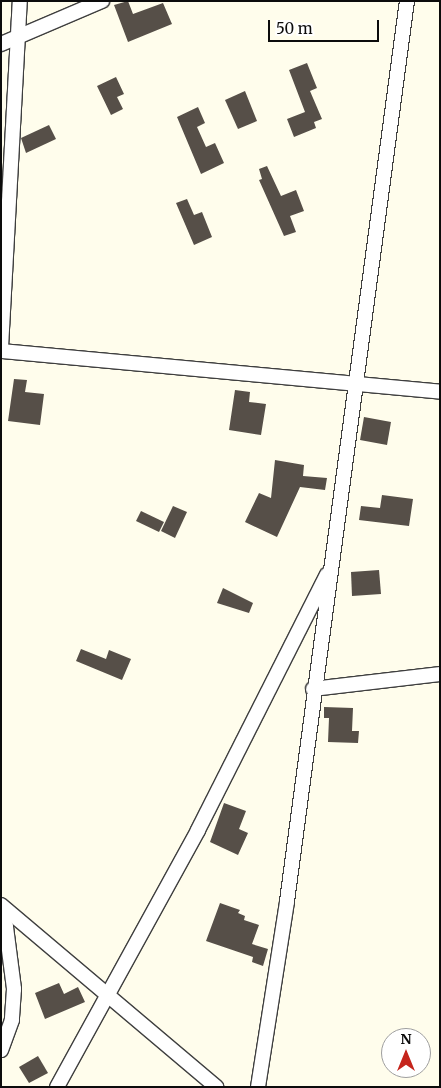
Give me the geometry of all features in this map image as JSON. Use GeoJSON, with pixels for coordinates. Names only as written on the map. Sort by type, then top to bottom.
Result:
{"type":"FeatureCollection","features":[{"type":"Feature","properties":{"kind":"street"},"geometry":{"type":"LineString","coordinates":[[20,1],[1,350],[440,392]]}},
{"type":"Feature","properties":{"kind":"street"},"geometry":{"type":"LineString","coordinates":[[1,44],[102,1]]}},
{"type":"Feature","properties":{"kind":"street"},"geometry":{"type":"LineString","coordinates":[[258,1087],[287,902],[313,689],[333,563],[353,385],[407,1]]}},
{"type":"Feature","properties":{"kind":"street"},"geometry":{"type":"LineString","coordinates":[[57,1087],[198,830],[333,563]]}},
{"type":"Feature","properties":{"kind":"street"},"geometry":{"type":"LineString","coordinates":[[313,689],[440,674]]}},
{"type":"Feature","properties":{"kind":"street"},"geometry":{"type":"LineString","coordinates":[[1,906],[216,1087]]}},
{"type":"Feature","properties":{"kind":"street"},"geometry":{"type":"LineString","coordinates":[[1,918],[6,927],[14,989],[12,1020],[1,1050]]}},
{"type":"Feature","properties":{"kind":"building"},"geometry":{"type":"Polygon","coordinates":[[[128,1],[133,14],[163,3],[172,24],[128,42],[114,5],[128,1]]]}},
{"type":"Feature","properties":{"kind":"building"},"geometry":{"type":"Polygon","coordinates":[[[307,63],[317,88],[310,91],[322,119],[314,122],[316,128],[294,137],[287,119],[305,112],[289,70],[307,63]]]}},
{"type":"Feature","properties":{"kind":"building"},"geometry":{"type":"Polygon","coordinates":[[[116,77],[124,94],[117,97],[123,109],[111,115],[97,86],[116,77]]]}},
{"type":"Feature","properties":{"kind":"building"},"geometry":{"type":"Polygon","coordinates":[[[245,91],[257,121],[238,129],[225,100],[245,91]]]}},
{"type":"Feature","properties":{"kind":"building"},"geometry":{"type":"Polygon","coordinates":[[[198,107],[205,123],[197,127],[206,147],[215,143],[224,163],[201,174],[177,117],[198,107]]]}},
{"type":"Feature","properties":{"kind":"building"},"geometry":{"type":"Polygon","coordinates":[[[49,125],[56,139],[26,153],[21,138],[49,125]]]}},
{"type":"Feature","properties":{"kind":"building"},"geometry":{"type":"Polygon","coordinates":[[[267,166],[281,196],[296,190],[304,211],[290,216],[296,232],[284,236],[259,180],[262,179],[259,169],[267,166]]]}},
{"type":"Feature","properties":{"kind":"building"},"geometry":{"type":"Polygon","coordinates":[[[187,199],[194,215],[202,212],[212,237],[194,245],[176,203],[187,199]]]}},
{"type":"Feature","properties":{"kind":"building"},"geometry":{"type":"Polygon","coordinates":[[[14,379],[27,380],[25,392],[44,394],[40,425],[8,421],[14,379]]]}},
{"type":"Feature","properties":{"kind":"building"},"geometry":{"type":"Polygon","coordinates":[[[235,390],[250,392],[249,402],[266,404],[261,435],[229,430],[235,390]]]}},
{"type":"Feature","properties":{"kind":"building"},"geometry":{"type":"Polygon","coordinates":[[[364,417],[391,422],[387,445],[360,440],[364,417]]]}},
{"type":"Feature","properties":{"kind":"building"},"geometry":{"type":"Polygon","coordinates":[[[275,460],[304,465],[303,476],[327,478],[325,490],[300,487],[277,537],[245,522],[259,493],[271,498],[275,460]]]}},
{"type":"Feature","properties":{"kind":"building"},"geometry":{"type":"Polygon","coordinates":[[[382,495],[413,499],[409,526],[359,520],[361,506],[380,508],[382,495]]]}},
{"type":"Feature","properties":{"kind":"building"},"geometry":{"type":"Polygon","coordinates":[[[173,506],[187,512],[175,538],[161,531],[173,506]]]}},
{"type":"Feature","properties":{"kind":"building"},"geometry":{"type":"Polygon","coordinates":[[[141,511],[164,522],[159,532],[136,521],[141,511]]]}},
{"type":"Feature","properties":{"kind":"building"},"geometry":{"type":"Polygon","coordinates":[[[379,570],[381,594],[352,596],[351,572],[379,570]]]}},
{"type":"Feature","properties":{"kind":"building"},"geometry":{"type":"Polygon","coordinates":[[[223,588],[253,603],[249,613],[217,603],[223,588]]]}},
{"type":"Feature","properties":{"kind":"building"},"geometry":{"type":"Polygon","coordinates":[[[81,649],[106,659],[109,650],[131,659],[122,680],[76,661],[81,649]]]}},
{"type":"Feature","properties":{"kind":"building"},"geometry":{"type":"Polygon","coordinates":[[[324,707],[353,708],[352,731],[359,731],[358,743],[328,742],[329,718],[324,718],[324,707]]]}},
{"type":"Feature","properties":{"kind":"building"},"geometry":{"type":"Polygon","coordinates":[[[224,803],[246,811],[239,829],[248,833],[238,855],[210,842],[224,803]]]}},
{"type":"Feature","properties":{"kind":"building"},"geometry":{"type":"Polygon","coordinates":[[[220,903],[240,910],[238,913],[245,916],[244,920],[259,925],[252,944],[268,949],[263,966],[252,962],[253,957],[206,941],[220,903]]]}},
{"type":"Feature","properties":{"kind":"building"},"geometry":{"type":"Polygon","coordinates":[[[59,983],[64,994],[78,987],[85,1002],[45,1019],[35,993],[59,983]]]}},
{"type":"Feature","properties":{"kind":"building"},"geometry":{"type":"Polygon","coordinates":[[[38,1056],[48,1073],[29,1083],[19,1067],[38,1056]]]}}]}
